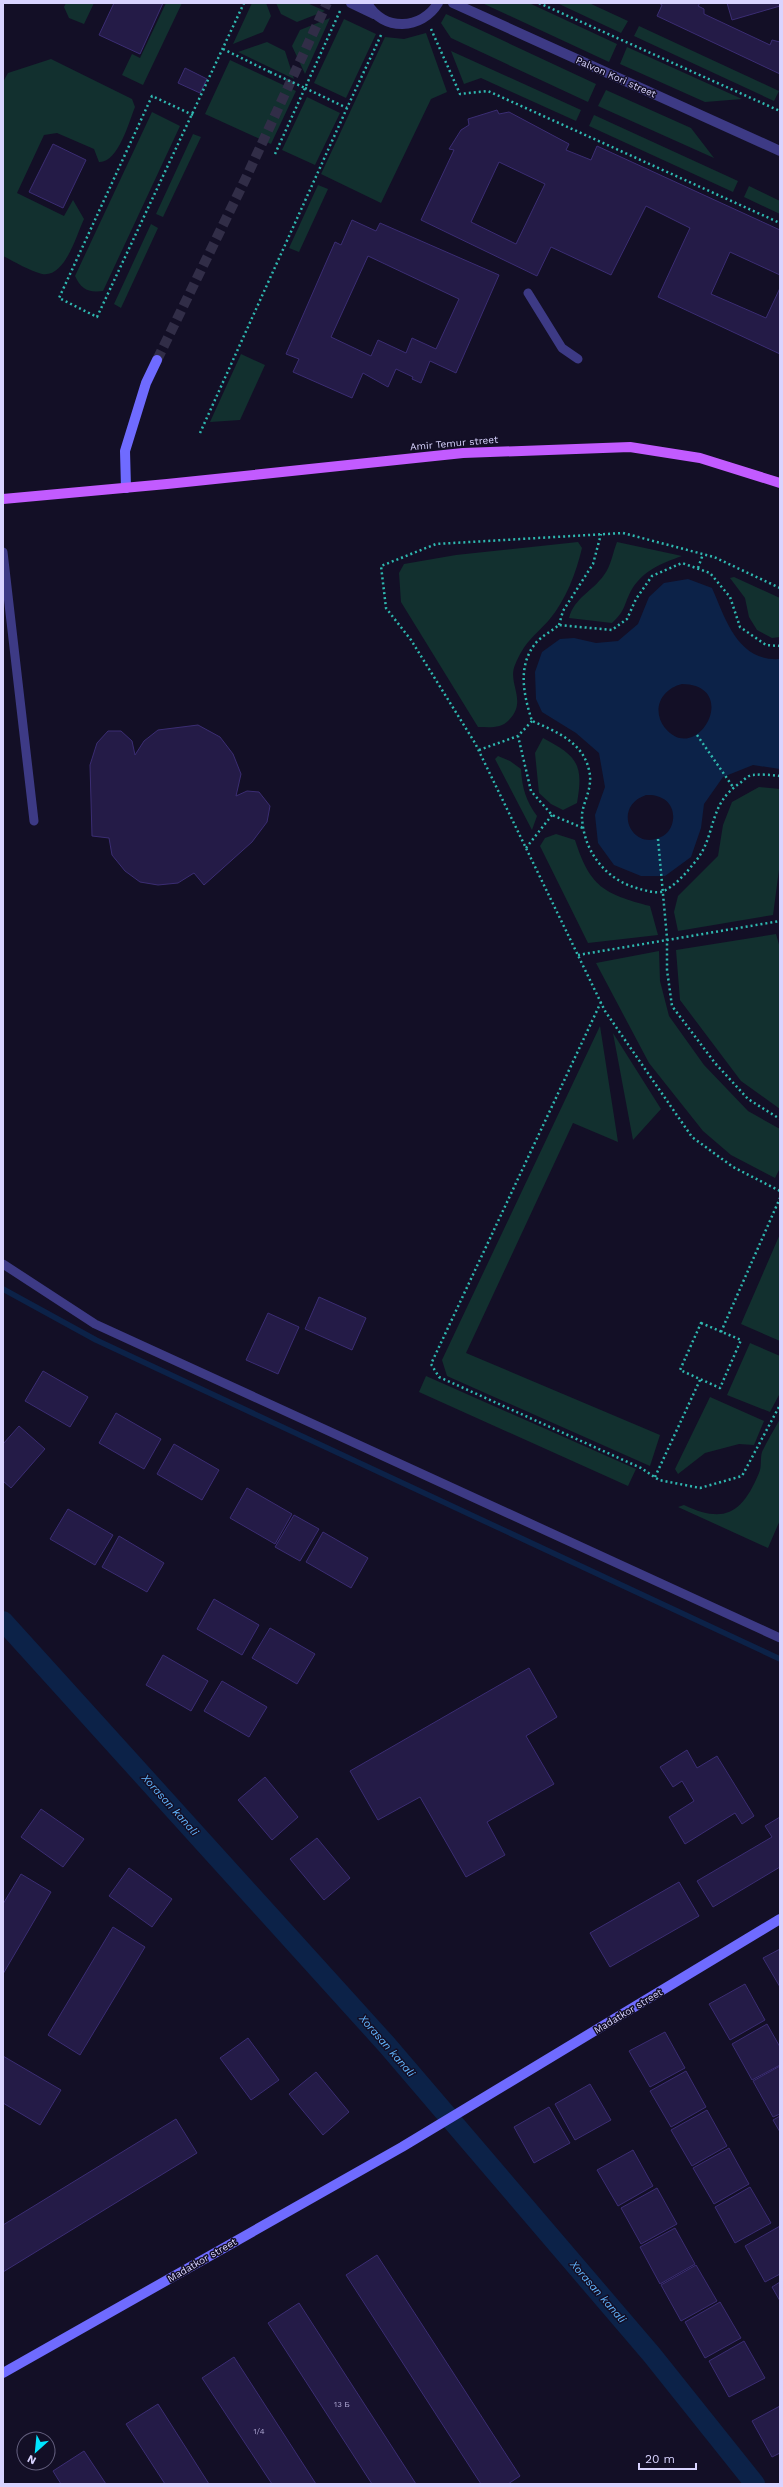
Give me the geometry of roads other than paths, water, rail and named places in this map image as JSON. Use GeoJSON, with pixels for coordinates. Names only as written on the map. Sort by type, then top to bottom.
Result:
{"type":"FeatureCollection","features":[{"type":"Feature","properties":{"kind":"main road","name":"Amir Temur street"},"geometry":{"type":"LineString","coordinates":[[3,498],[126,488],[463,453],[630,447],[700,458],[780,482]]}},
{"type":"Feature","properties":{"kind":"street"},"geometry":{"type":"LineString","coordinates":[[351,3],[388,22],[406,25],[425,18],[438,3]]}},
{"type":"Feature","properties":{"kind":"street"},"geometry":{"type":"LineString","coordinates":[[367,3],[376,15]]}},
{"type":"Feature","properties":{"kind":"street","name":"Palvon Kori street"},"geometry":{"type":"LineString","coordinates":[[453,3],[780,151]]}},
{"type":"Feature","properties":{"kind":"street"},"geometry":{"type":"LineString","coordinates":[[126,488],[125,451],[146,382],[157,360]]}},
{"type":"Feature","properties":{"kind":"street","name":"Madatkor street"},"geometry":{"type":"LineString","coordinates":[[3,2373],[402,2147],[780,1919]]}},
{"type":"Feature","properties":{"kind":"lane"},"geometry":{"type":"LineString","coordinates":[[528,293],[562,348],[578,359]]}},
{"type":"Feature","properties":{"kind":"lane"},"geometry":{"type":"LineString","coordinates":[[3,552],[34,821]]}},
{"type":"Feature","properties":{"kind":"lane"},"geometry":{"type":"LineString","coordinates":[[3,1264],[95,1324],[780,1638]]}},
{"type":"Feature","properties":{"kind":"water"},"geometry":{"type":"Polygon","coordinates":[[[688,579],[712,588],[729,625],[736,637],[744,646],[754,654],[766,658],[780,659],[780,769],[753,765],[723,777],[704,804],[701,828],[691,857],[665,876],[641,876],[614,865],[598,843],[595,815],[605,787],[599,753],[576,733],[542,712],[536,699],[535,672],[542,652],[560,639],[574,638],[596,643],[618,641],[638,624],[649,597],[664,583],[688,579]],[[682,684],[669,690],[664,695],[660,701],[659,714],[665,728],[677,737],[690,738],[700,731],[708,721],[711,709],[709,697],[700,688],[682,684]],[[646,795],[635,801],[630,809],[628,818],[634,833],[642,838],[651,840],[661,837],[668,832],[671,828],[673,814],[670,804],[662,798],[646,795]]]}},
{"type":"Feature","properties":{"kind":"waterway"},"geometry":{"type":"LineString","coordinates":[[3,1289],[96,1340],[780,1659]]}},
{"type":"Feature","properties":{"kind":"waterway","name":"Xorasan kanali"},"geometry":{"type":"LineString","coordinates":[[3,1621],[387,2045],[652,2355],[755,2484]]}},
{"type":"Feature","properties":{"kind":"tunnel"},"geometry":{"type":"LineString","coordinates":[[157,360],[245,180],[327,3]]}}]}
